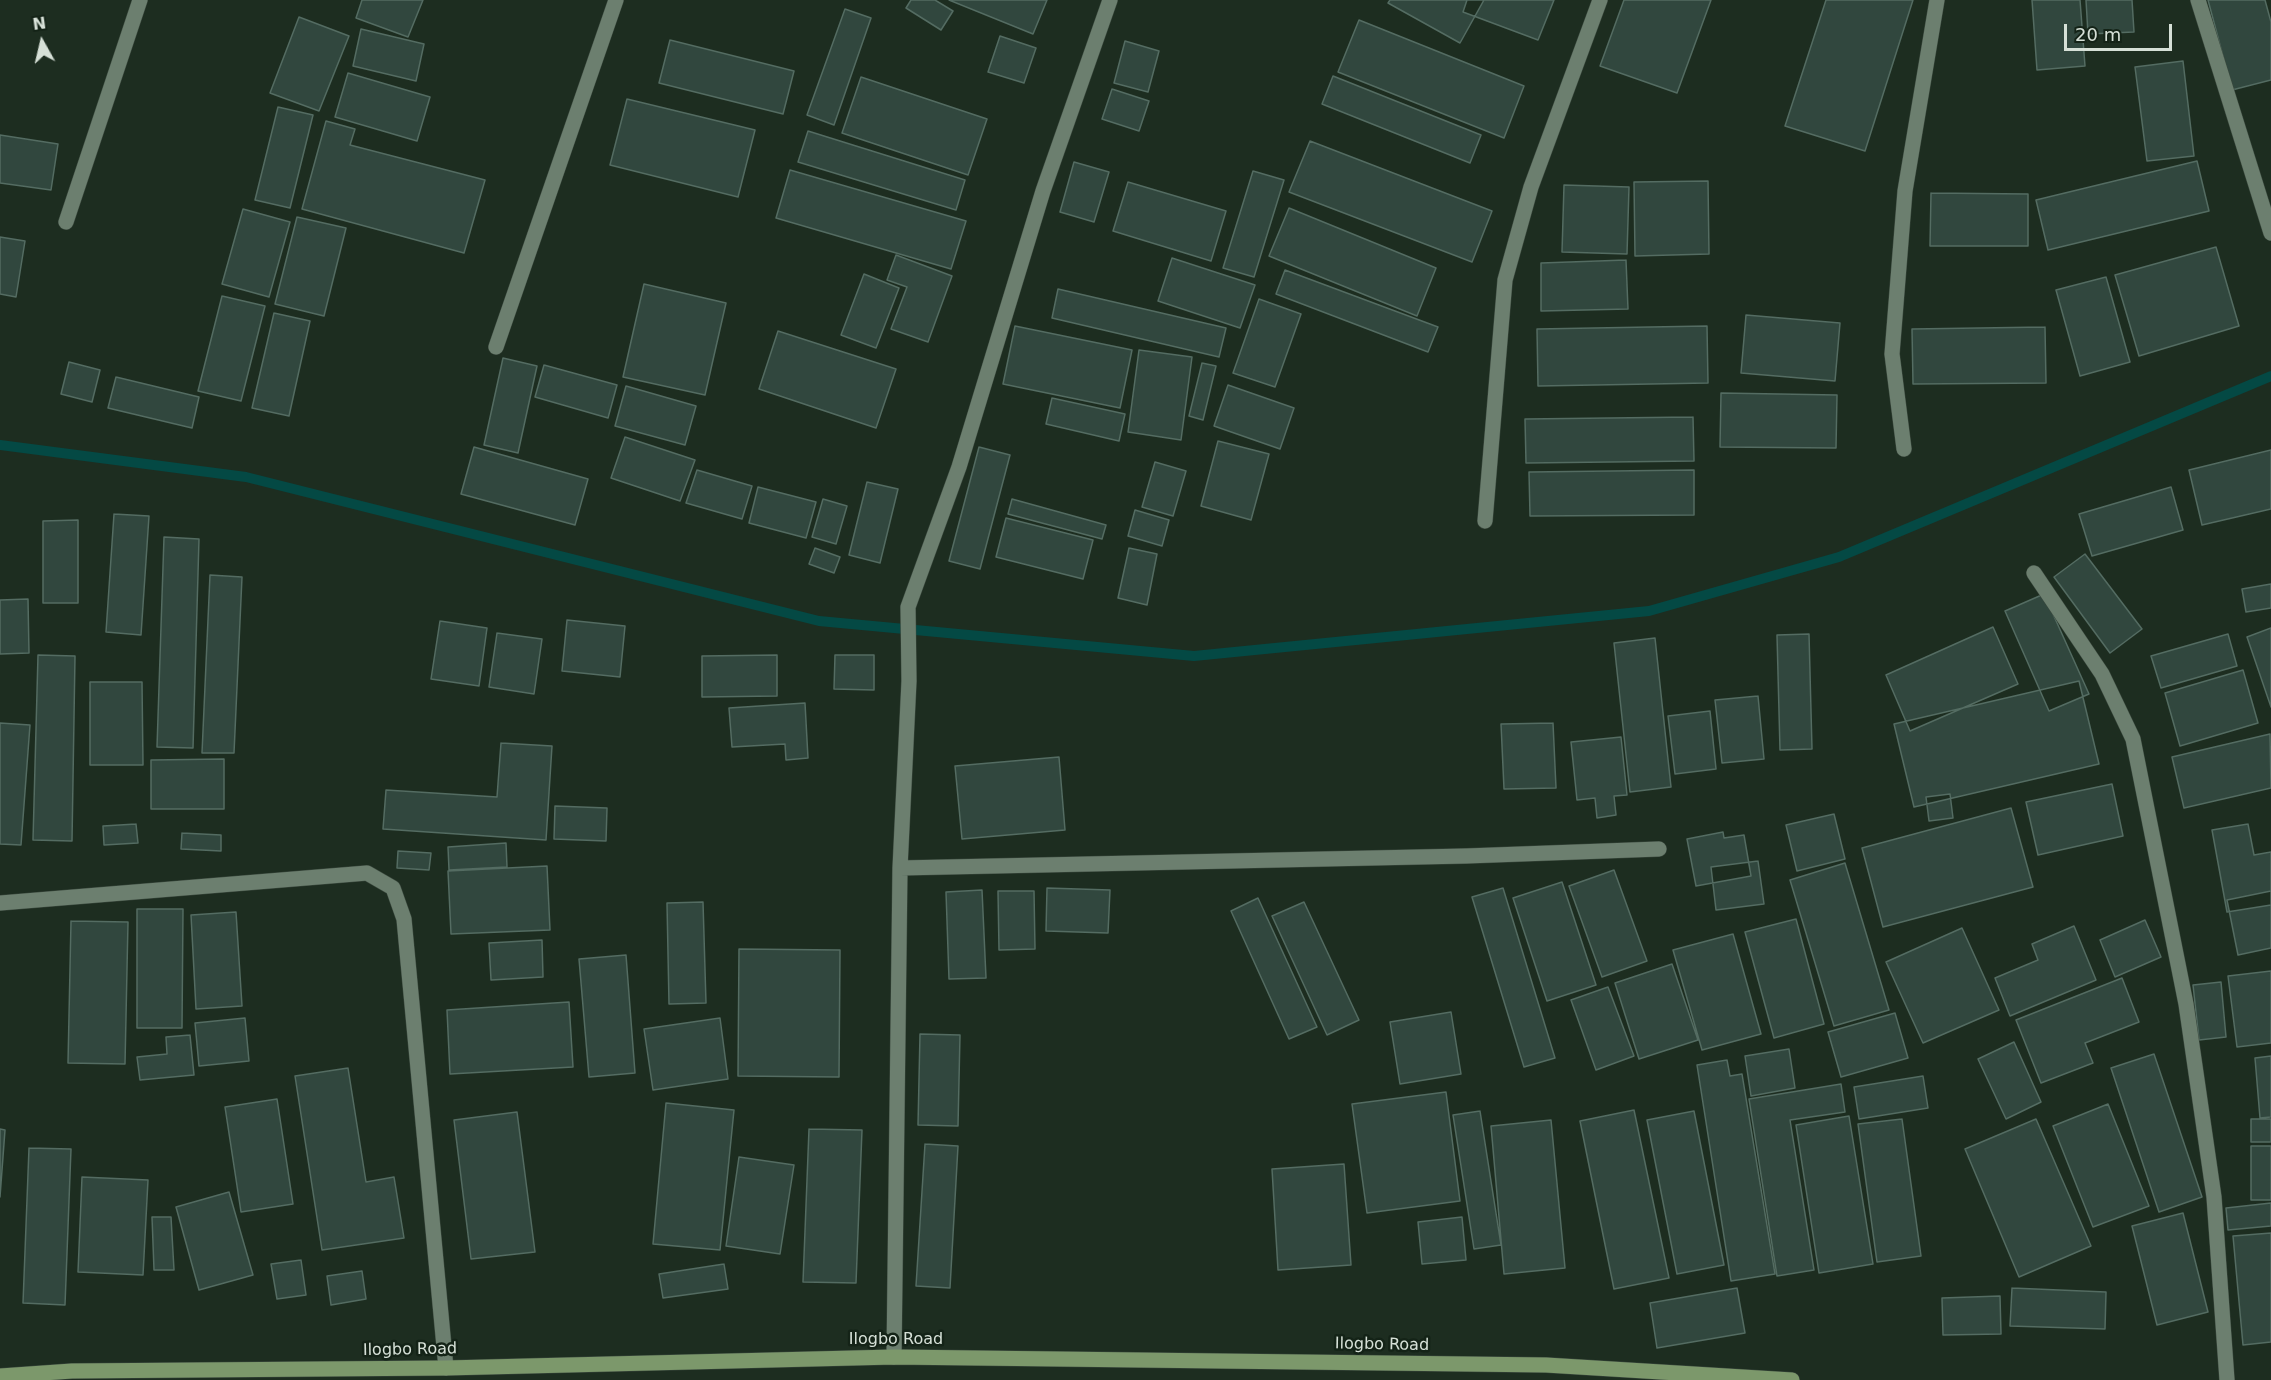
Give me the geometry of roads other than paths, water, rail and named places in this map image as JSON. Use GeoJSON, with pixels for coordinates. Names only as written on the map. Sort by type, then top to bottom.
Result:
{"type":"FeatureCollection","features":[{"type":"Feature","properties":{"kind":"main road","name":"Ilogbo Road"},"geometry":{"type":"LineString","coordinates":[[0,1376],[72,1371],[446,1368],[894,1357],[1546,1365],[1792,1380]]}},
{"type":"Feature","properties":{"kind":"street"},"geometry":{"type":"LineString","coordinates":[[66,222],[140,0]]}},
{"type":"Feature","properties":{"kind":"street"},"geometry":{"type":"LineString","coordinates":[[496,347],[616,0]]}},
{"type":"Feature","properties":{"kind":"street"},"geometry":{"type":"LineString","coordinates":[[894,1357],[900,868],[909,681],[908,607],[959,468],[1043,191],[1110,0]]}},
{"type":"Feature","properties":{"kind":"street"},"geometry":{"type":"LineString","coordinates":[[1485,521],[1505,280],[1530,187],[1600,0]]}},
{"type":"Feature","properties":{"kind":"street"},"geometry":{"type":"LineString","coordinates":[[1904,449],[1892,354],[1905,191],[1937,0]]}},
{"type":"Feature","properties":{"kind":"street"},"geometry":{"type":"LineString","coordinates":[[2198,0],[2271,234]]}},
{"type":"Feature","properties":{"kind":"street"},"geometry":{"type":"LineString","coordinates":[[2034,573],[2102,674],[2133,739],[2186,1004],[2214,1197],[2227,1380]]}},
{"type":"Feature","properties":{"kind":"street"},"geometry":{"type":"LineString","coordinates":[[900,868],[1466,856],[1659,849]]}},
{"type":"Feature","properties":{"kind":"street"},"geometry":{"type":"LineString","coordinates":[[0,903],[368,873],[393,888],[404,919],[446,1368]]}},
{"type":"Feature","properties":{"kind":"waterway"},"geometry":{"type":"LineString","coordinates":[[0,445],[246,477],[819,621],[1194,656],[1649,611],[1839,557],[2271,376]]}}]}
